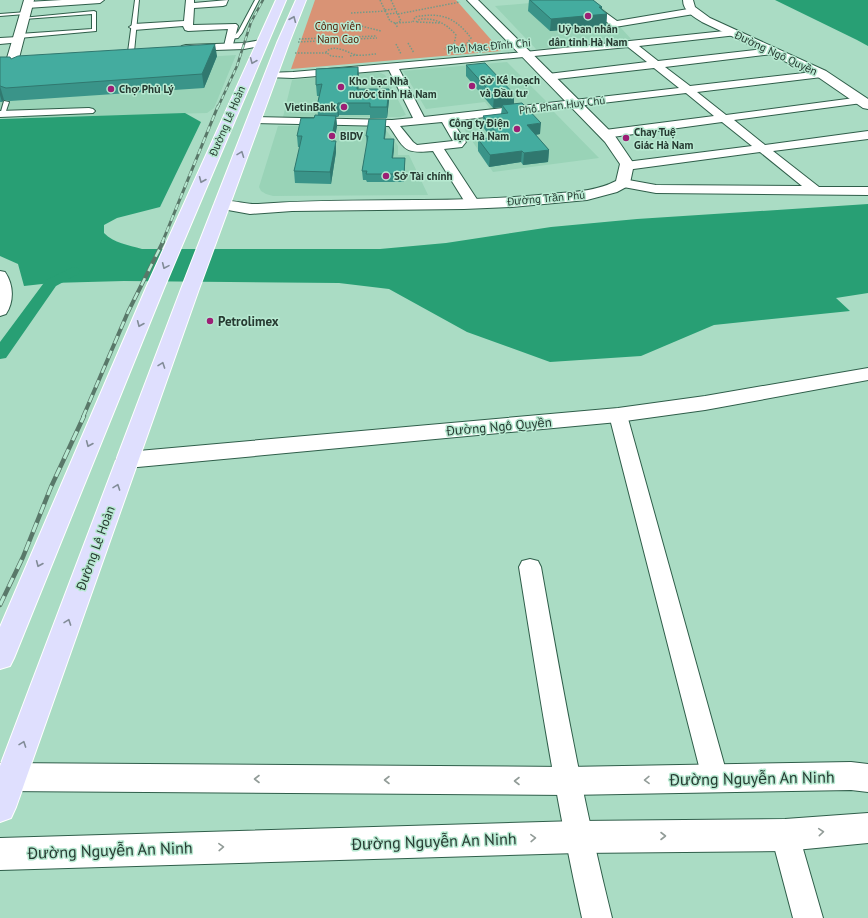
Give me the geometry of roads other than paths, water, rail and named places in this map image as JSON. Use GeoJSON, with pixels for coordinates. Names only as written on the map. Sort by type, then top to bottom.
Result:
{"type":"FeatureCollection","features":[{"type":"Feature","properties":{"kind":"main road","name":"Đường Lê Hoàn"},"geometry":{"type":"LineString","coordinates":[[0,658],[155,288],[281,0]]}},
{"type":"Feature","properties":{"kind":"main road","name":"Đường Lê Hoàn"},"geometry":{"type":"LineString","coordinates":[[0,807],[5,777],[127,460],[282,45],[301,0]]}},
{"type":"Feature","properties":{"kind":"main road"},"geometry":{"type":"LineString","coordinates":[[261,43],[282,45]]}},
{"type":"Feature","properties":{"kind":"main road"},"geometry":{"type":"LineString","coordinates":[[191,204],[222,205]]}},
{"type":"Feature","properties":{"kind":"street"},"geometry":{"type":"LineString","coordinates":[[13,58],[26,9],[100,0]]}},
{"type":"Feature","properties":{"kind":"street"},"geometry":{"type":"LineString","coordinates":[[224,0],[224,3],[190,3],[188,28],[233,26],[230,42]]}},
{"type":"Feature","properties":{"kind":"street"},"geometry":{"type":"LineString","coordinates":[[472,0],[605,134],[619,151],[627,164],[623,183],[656,189],[868,191]]}},
{"type":"Feature","properties":{"kind":"street"},"geometry":{"type":"LineString","coordinates":[[582,0],[615,24],[694,12],[688,4],[688,0]]}},
{"type":"Feature","properties":{"kind":"street","name":"Đường Ngô Quyền"},"geometry":{"type":"LineString","coordinates":[[694,12],[706,20],[822,74],[865,103]]}},
{"type":"Feature","properties":{"kind":"street"},"geometry":{"type":"LineString","coordinates":[[134,27],[188,23]]}},
{"type":"Feature","properties":{"kind":"street","name":"Phố Mạc Đĩnh Chi"},"geometry":{"type":"LineString","coordinates":[[271,75],[293,75],[393,67],[734,33]]}},
{"type":"Feature","properties":{"kind":"street"},"geometry":{"type":"LineString","coordinates":[[0,41],[19,38]]}},
{"type":"Feature","properties":{"kind":"street"},"geometry":{"type":"LineString","coordinates":[[176,49],[230,42],[261,43]]}},
{"type":"Feature","properties":{"kind":"street"},"geometry":{"type":"LineString","coordinates":[[630,44],[691,90],[816,191]]}},
{"type":"Feature","properties":{"kind":"street"},"geometry":{"type":"LineString","coordinates":[[127,52],[146,51]]}},
{"type":"Feature","properties":{"kind":"street"},"geometry":{"type":"LineString","coordinates":[[548,77],[773,51]]}},
{"type":"Feature","properties":{"kind":"street"},"geometry":{"type":"LineString","coordinates":[[0,59],[28,58]]}},
{"type":"Feature","properties":{"kind":"street"},"geometry":{"type":"LineString","coordinates":[[393,67],[420,120]]}},
{"type":"Feature","properties":{"kind":"street","name":"Phố Phan Huy Chú"},"geometry":{"type":"LineString","coordinates":[[254,120],[392,123],[575,104],[822,74]]}},
{"type":"Feature","properties":{"kind":"street"},"geometry":{"type":"LineString","coordinates":[[605,134],[725,118],[865,103]]}},
{"type":"Feature","properties":{"kind":"street"},"geometry":{"type":"LineString","coordinates":[[1,114],[89,111]]}},
{"type":"Feature","properties":{"kind":"street"},"geometry":{"type":"LineString","coordinates":[[392,123],[411,148],[437,148],[460,143],[445,118]]}},
{"type":"Feature","properties":{"kind":"street"},"geometry":{"type":"LineString","coordinates":[[626,166],[868,135]]}},
{"type":"Feature","properties":{"kind":"street"},"geometry":{"type":"LineString","coordinates":[[437,148],[473,204]]}},
{"type":"Feature","properties":{"kind":"street","name":"Đường Trần Phú"},"geometry":{"type":"LineString","coordinates":[[222,205],[250,209],[292,206],[473,204],[545,200],[587,195],[612,189],[623,183]]}},
{"type":"Feature","properties":{"kind":"street"},"geometry":{"type":"LineString","coordinates":[[0,274],[5,285],[4,305],[0,311]]}},
{"type":"Feature","properties":{"kind":"street","name":"Đường Ngô Quyền"},"geometry":{"type":"LineString","coordinates":[[127,460],[618,415],[705,403],[868,374]]}},
{"type":"Feature","properties":{"kind":"street"},"geometry":{"type":"LineString","coordinates":[[618,415],[715,778]]}},
{"type":"Feature","properties":{"kind":"street"},"geometry":{"type":"LineString","coordinates":[[530,567],[566,782],[597,918]]}},
{"type":"Feature","properties":{"kind":"street","name":"Đường Nguyễn An Ninh"},"geometry":{"type":"LineString","coordinates":[[5,777],[566,782],[715,778],[862,782]]}},
{"type":"Feature","properties":{"kind":"street","name":"Đường Nguyễn An Ninh"},"geometry":{"type":"LineString","coordinates":[[0,854],[578,837],[785,835],[868,828]]}},
{"type":"Feature","properties":{"kind":"street"},"geometry":{"type":"LineString","coordinates":[[785,835],[808,918]]}},
{"type":"Feature","properties":{"kind":"lane"},"geometry":{"type":"LineString","coordinates":[[127,52],[134,27],[137,0]]}},
{"type":"Feature","properties":{"kind":"lane"},"geometry":{"type":"LineString","coordinates":[[230,42],[240,33],[257,0]]}},
{"type":"Feature","properties":{"kind":"lane"},"geometry":{"type":"LineString","coordinates":[[0,15],[26,9],[94,12],[94,30],[19,38]]}},
{"type":"Feature","properties":{"kind":"lane"},"geometry":{"type":"LineString","coordinates":[[1,114],[6,102]]}},
{"type":"Feature","properties":{"kind":"waterway"},"geometry":{"type":"LineString","coordinates":[[0,354],[51,283],[73,271]]}},
{"type":"Feature","properties":{"kind":"railway"},"geometry":{"type":"LineString","coordinates":[[218,107],[237,66],[251,22],[263,0]]}},
{"type":"Feature","properties":{"kind":"railway"},"geometry":{"type":"LineString","coordinates":[[162,243],[218,106]]}},
{"type":"Feature","properties":{"kind":"railway"},"geometry":{"type":"LineString","coordinates":[[83,417],[128,312],[163,242]]}},
{"type":"Feature","properties":{"kind":"railway"},"geometry":{"type":"LineString","coordinates":[[0,605],[23,557],[51,487],[84,416]]}},
{"type":"Feature","properties":{"kind":"place","name":"Uỷ ban nhân dân tỉnh Hà Nam"},"geometry":{"type":"Point","coordinates":[588,16]}},
{"type":"Feature","properties":{"kind":"place","name":"Sở Kế hoạch và Đầu tư"},"geometry":{"type":"Point","coordinates":[472,86]}},
{"type":"Feature","properties":{"kind":"place","name":"Kho bạc Nhà nước tỉnh Hà Nam"},"geometry":{"type":"Point","coordinates":[341,87]}},
{"type":"Feature","properties":{"kind":"place","name":"Chợ Phủ Lý"},"geometry":{"type":"Point","coordinates":[111,89]}},
{"type":"Feature","properties":{"kind":"place","name":"VietinBank"},"geometry":{"type":"Point","coordinates":[344,107]}},
{"type":"Feature","properties":{"kind":"place","name":"Công ty Điện lực Hà Nam"},"geometry":{"type":"Point","coordinates":[517,129]}},
{"type":"Feature","properties":{"kind":"place","name":"BIDV"},"geometry":{"type":"Point","coordinates":[332,136]}},
{"type":"Feature","properties":{"kind":"place","name":"Chay Tuệ Giác Hà Nam"},"geometry":{"type":"Point","coordinates":[626,138]}},
{"type":"Feature","properties":{"kind":"place","name":"Sở Tài chính"},"geometry":{"type":"Point","coordinates":[386,176]}},
{"type":"Feature","properties":{"kind":"place","name":"Petrolimex"},"geometry":{"type":"Point","coordinates":[210,321]}},
{"type":"Feature","properties":{"kind":"park label","name":"Công viên Nam Cao"},"geometry":{"type":"Point","coordinates":[338,32]}}]}
